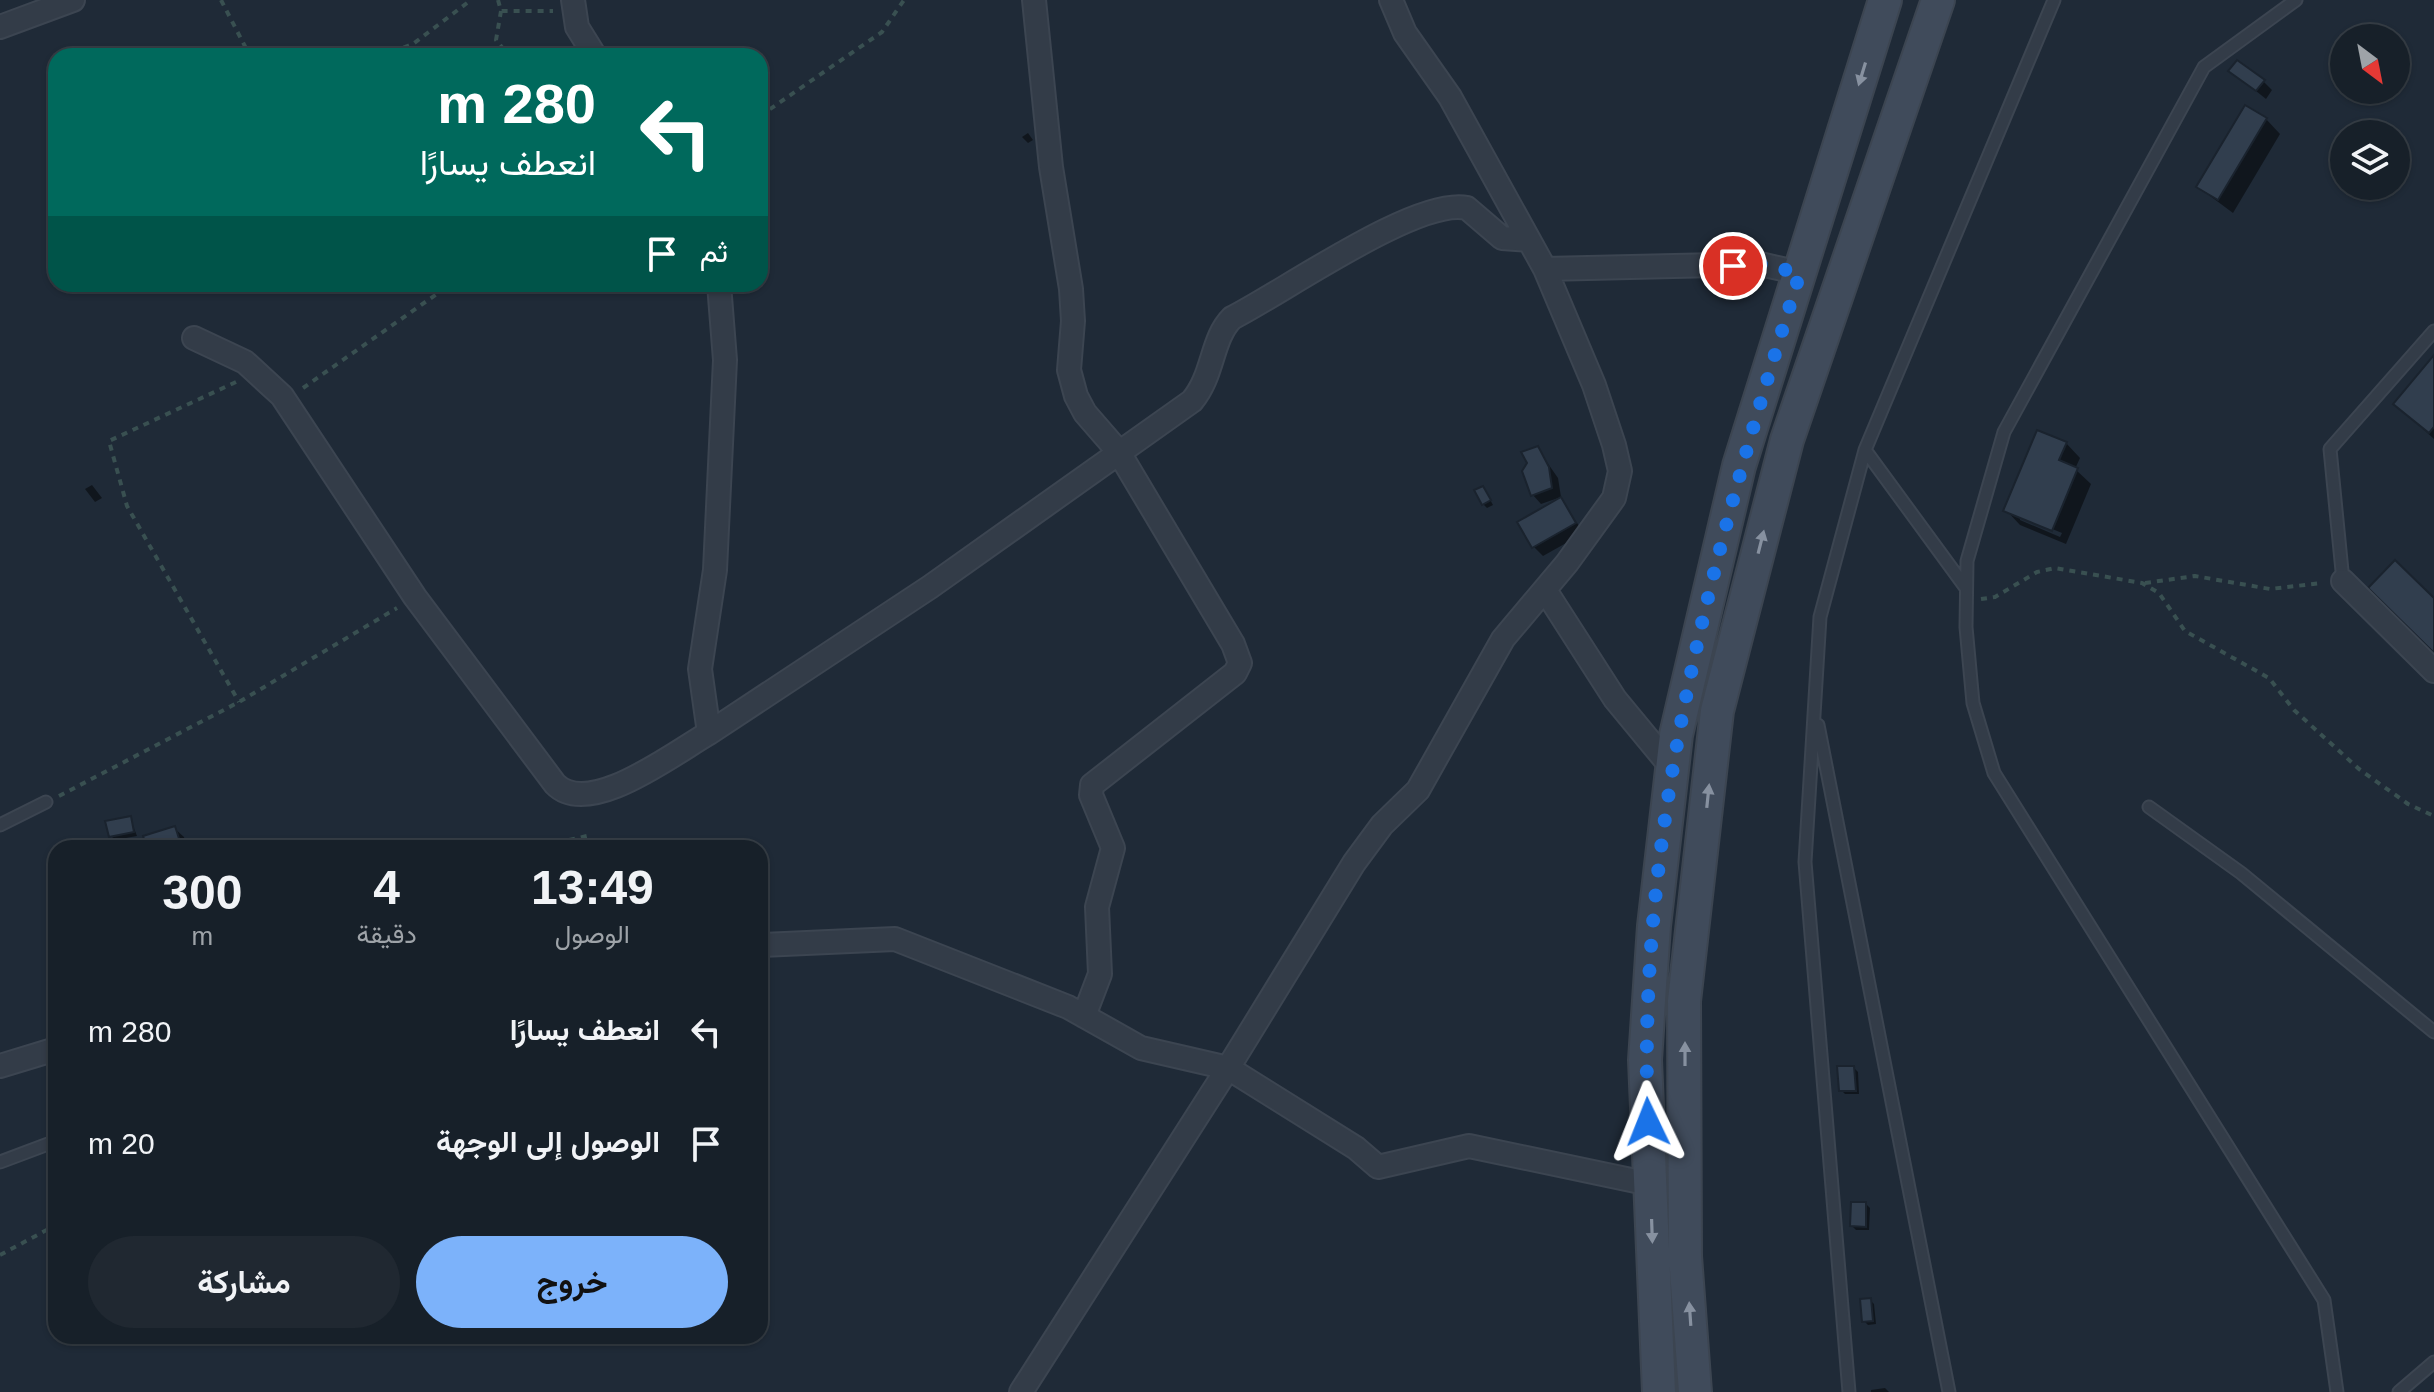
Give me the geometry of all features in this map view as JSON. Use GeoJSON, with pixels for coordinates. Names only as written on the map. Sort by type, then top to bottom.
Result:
{"type":"FeatureCollection","features":[{"type":"Feature","properties":{"kind":"main road"},"geometry":{"type":"LineString","coordinates":[[1659,1392],[1645,1060],[1654,926],[1676,735],[1739,466],[1885,0]]}},
{"type":"Feature","properties":{"kind":"main road"},"geometry":{"type":"LineString","coordinates":[[1695,1392],[1685,1256],[1684,1001],[1717,711],[1787,440],[1938,0]]}},
{"type":"Feature","properties":{"kind":"street"},"geometry":{"type":"LineString","coordinates":[[0,27],[73,0]]}},
{"type":"Feature","properties":{"kind":"street"},"geometry":{"type":"LineString","coordinates":[[1034,0],[1051,167],[1071,289],[1073,321],[1069,370],[1085,413],[1118,451],[1233,644],[1240,663],[1235,673],[1092,785],[1091,795],[1112,837],[1113,848],[1097,907],[1100,974],[1084,1016]]}},
{"type":"Feature","properties":{"kind":"street"},"geometry":{"type":"LineString","coordinates":[[1021,1392],[1228,1068],[1354,863],[1382,825],[1418,790],[1503,639],[1545,590],[1614,498],[1620,471],[1594,385],[1545,269],[1450,97],[1405,33],[1391,0]]}},
{"type":"Feature","properties":{"kind":"street"},"geometry":{"type":"LineString","coordinates":[[572,5],[577,27],[590,48]]}},
{"type":"Feature","properties":{"kind":"street"},"geometry":{"type":"LineString","coordinates":[[194,338],[245,362],[285,401],[415,597],[555,784],[571,795],[600,794],[709,733],[930,587],[1192,401],[1209,375],[1222,328],[1232,318],[1419,214],[1457,206],[1474,213],[1502,238],[1529,240]]}},
{"type":"Feature","properties":{"kind":"street"},"geometry":{"type":"LineString","coordinates":[[1545,269],[1760,264],[1800,273]]}},
{"type":"Feature","properties":{"kind":"street"},"geometry":{"type":"LineString","coordinates":[[709,733],[700,669],[715,570],[725,360],[720,292]]}},
{"type":"Feature","properties":{"kind":"street"},"geometry":{"type":"LineString","coordinates":[[2343,581],[2434,671]]}},
{"type":"Feature","properties":{"kind":"street"},"geometry":{"type":"LineString","coordinates":[[1545,590],[1615,699],[1672,768]]}},
{"type":"Feature","properties":{"kind":"street"},"geometry":{"type":"LineString","coordinates":[[768,945],[895,939],[1084,1016],[1141,1048],[1228,1068],[1356,1148],[1378,1167],[1469,1146],[1650,1184]]}},
{"type":"Feature","properties":{"kind":"street"},"geometry":{"type":"LineString","coordinates":[[0,1066],[48,1051]]}},
{"type":"Feature","properties":{"kind":"lane"},"geometry":{"type":"LineString","coordinates":[[1849,1392],[1805,862],[1820,617],[1865,450],[2054,0]]}},
{"type":"Feature","properties":{"kind":"lane"},"geometry":{"type":"LineString","coordinates":[[2296,0],[2204,67],[2004,432],[1967,561],[1966,595],[1973,703],[1994,773],[2324,1300],[2337,1392]]}},
{"type":"Feature","properties":{"kind":"lane"},"geometry":{"type":"LineString","coordinates":[[2343,581],[2330,449],[2434,331]]}},
{"type":"Feature","properties":{"kind":"lane"},"geometry":{"type":"LineString","coordinates":[[1865,450],[1966,595]]}},
{"type":"Feature","properties":{"kind":"lane"},"geometry":{"type":"LineString","coordinates":[[1814,709],[1949,1392]]}},
{"type":"Feature","properties":{"kind":"lane"},"geometry":{"type":"LineString","coordinates":[[0,825],[46,802]]}},
{"type":"Feature","properties":{"kind":"lane"},"geometry":{"type":"LineString","coordinates":[[2149,807],[2241,873],[2434,1032]]}},
{"type":"Feature","properties":{"kind":"lane"},"geometry":{"type":"LineString","coordinates":[[0,1162],[48,1144]]}},
{"type":"Feature","properties":{"kind":"lane"},"geometry":{"type":"LineString","coordinates":[[2399,1392],[2434,1362]]}},
{"type":"Feature","properties":{"kind":"path"},"geometry":{"type":"LineString","coordinates":[[221,0],[246,48]]}},
{"type":"Feature","properties":{"kind":"path"},"geometry":{"type":"LineString","coordinates":[[402,48],[413,44],[471,0]]}},
{"type":"Feature","properties":{"kind":"path"},"geometry":{"type":"LineString","coordinates":[[498,0],[501,11],[496,40],[502,48]]}},
{"type":"Feature","properties":{"kind":"path"},"geometry":{"type":"LineString","coordinates":[[768,110],[882,32],[904,0]]}},
{"type":"Feature","properties":{"kind":"path"},"geometry":{"type":"LineString","coordinates":[[501,11],[572,5]]}},
{"type":"Feature","properties":{"kind":"path"},"geometry":{"type":"LineString","coordinates":[[285,401],[440,292]]}},
{"type":"Feature","properties":{"kind":"path"},"geometry":{"type":"LineString","coordinates":[[239,702],[127,506],[109,441],[255,373]]}},
{"type":"Feature","properties":{"kind":"path"},"geometry":{"type":"LineString","coordinates":[[1966,595],[1995,597],[2037,572],[2055,568],[2142,583],[2195,576],[2270,589],[2343,581]]}},
{"type":"Feature","properties":{"kind":"path"},"geometry":{"type":"LineString","coordinates":[[2142,583],[2159,593],[2185,631],[2269,678],[2294,710],[2359,769],[2408,804],[2434,816]]}},
{"type":"Feature","properties":{"kind":"path"},"geometry":{"type":"LineString","coordinates":[[46,802],[239,702],[415,597]]}},
{"type":"Feature","properties":{"kind":"path"},"geometry":{"type":"LineString","coordinates":[[569,840],[587,836],[581,840]]}},
{"type":"Feature","properties":{"kind":"path"},"geometry":{"type":"LineString","coordinates":[[0,1255],[48,1229]]}},
{"type":"Feature","properties":{"kind":"building"},"geometry":{"type":"Polygon","coordinates":[[[2237,60],[2265,80],[2256,91],[2228,71],[2237,60]]]}},
{"type":"Feature","properties":{"kind":"building"},"geometry":{"type":"Polygon","coordinates":[[[2245,105],[2267,118],[2218,200],[2196,187],[2245,105]]]}},
{"type":"Feature","properties":{"kind":"building"},"geometry":{"type":"Polygon","coordinates":[[[2434,355],[2434,427],[2429,433],[2393,404],[2434,355]]]}},
{"type":"Feature","properties":{"kind":"building"},"geometry":{"type":"Polygon","coordinates":[[[2037,430],[2067,442],[2059,460],[2078,468],[2052,531],[2003,511],[2037,430]]]}},
{"type":"Feature","properties":{"kind":"building"},"geometry":{"type":"Polygon","coordinates":[[[1538,446],[1549,467],[1552,488],[1531,496],[1522,471],[1527,463],[1521,452],[1538,446]]]}},
{"type":"Feature","properties":{"kind":"building"},"geometry":{"type":"Polygon","coordinates":[[[1483,486],[1491,500],[1482,505],[1474,490],[1483,486]]]}},
{"type":"Feature","properties":{"kind":"building"},"geometry":{"type":"Polygon","coordinates":[[[1561,497],[1576,523],[1532,548],[1517,522],[1561,497]]]}},
{"type":"Feature","properties":{"kind":"building"},"geometry":{"type":"Polygon","coordinates":[[[2395,560],[2434,598],[2434,653],[2368,588],[2395,560]]]}},
{"type":"Feature","properties":{"kind":"building"},"geometry":{"type":"Polygon","coordinates":[[[131,816],[134,832],[109,837],[105,821],[131,816]]]}},
{"type":"Feature","properties":{"kind":"building"},"geometry":{"type":"Polygon","coordinates":[[[175,826],[179,840],[144,840],[143,836],[175,826]]]}},
{"type":"Feature","properties":{"kind":"building"},"geometry":{"type":"Polygon","coordinates":[[[1837,1066],[1854,1066],[1856,1091],[1839,1091],[1837,1066]]]}},
{"type":"Feature","properties":{"kind":"building"},"geometry":{"type":"Polygon","coordinates":[[[1851,1202],[1866,1202],[1866,1227],[1850,1226],[1851,1202]]]}},
{"type":"Feature","properties":{"kind":"building"},"geometry":{"type":"Polygon","coordinates":[[[1871,1298],[1873,1321],[1862,1322],[1860,1299],[1871,1298]]]}},
{"type":"Feature","properties":{"kind":"route"},"geometry":{"type":"LineString","coordinates":[[1648,1122],[1645,1060],[1654,926],[1676,735],[1739,466],[1800,273],[1760,264],[1733,266]]}}]}
